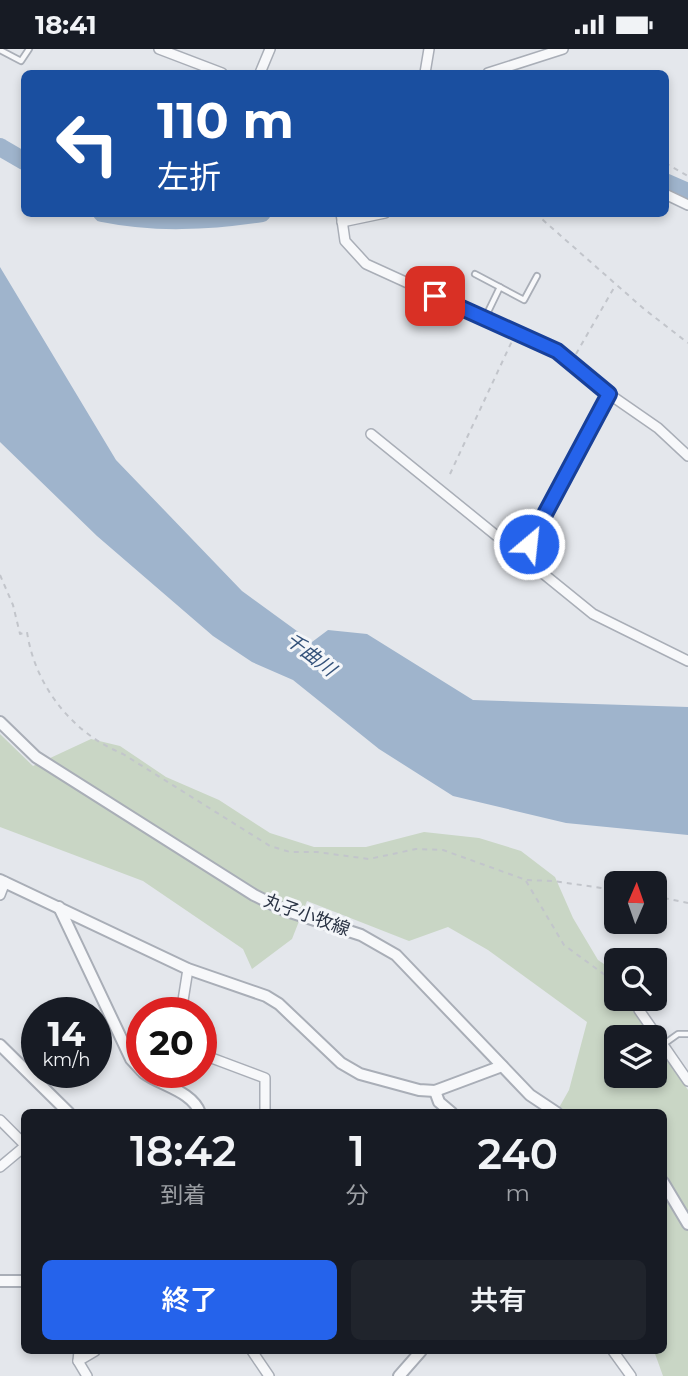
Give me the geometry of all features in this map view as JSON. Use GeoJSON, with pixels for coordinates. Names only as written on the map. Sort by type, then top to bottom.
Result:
{"type":"FeatureCollection","features":[{"type":"Feature","properties":{"kind":"street"},"geometry":{"type":"LineString","coordinates":[[159,49],[180,53],[216,70]]}},
{"type":"Feature","properties":{"kind":"street"},"geometry":{"type":"LineString","coordinates":[[261,70],[270,49]]}},
{"type":"Feature","properties":{"kind":"street"},"geometry":{"type":"LineString","coordinates":[[426,70],[429,49]]}},
{"type":"Feature","properties":{"kind":"street"},"geometry":{"type":"LineString","coordinates":[[497,70],[563,49]]}},
{"type":"Feature","properties":{"kind":"street"},"geometry":{"type":"LineString","coordinates":[[669,196],[688,205]]}},
{"type":"Feature","properties":{"kind":"street"},"geometry":{"type":"LineString","coordinates":[[341,218],[345,241],[366,264],[557,351],[609,394],[658,428],[688,456]]}},
{"type":"Feature","properties":{"kind":"street"},"geometry":{"type":"LineString","coordinates":[[371,435],[593,614],[688,661]]}},
{"type":"Feature","properties":{"kind":"street","name":"丸子小牧線"},"geometry":{"type":"LineString","coordinates":[[0,722],[36,757],[254,895],[277,907],[340,927],[380,944],[413,970],[502,1066],[540,1103],[550,1109]]}},
{"type":"Feature","properties":{"kind":"street"},"geometry":{"type":"LineString","coordinates":[[0,895],[3,881],[188,969],[250,990],[279,1004],[341,1063],[360,1074],[419,1090],[435,1091],[502,1066]]}},
{"type":"Feature","properties":{"kind":"street"},"geometry":{"type":"LineString","coordinates":[[59,907],[126,1048]]}},
{"type":"Feature","properties":{"kind":"street"},"geometry":{"type":"LineString","coordinates":[[184,997],[188,969]]}},
{"type":"Feature","properties":{"kind":"street"},"geometry":{"type":"LineString","coordinates":[[0,1045],[64,1109]]}},
{"type":"Feature","properties":{"kind":"street"},"geometry":{"type":"LineString","coordinates":[[667,1049],[688,1081]]}},
{"type":"Feature","properties":{"kind":"street"},"geometry":{"type":"LineString","coordinates":[[217,1060],[265,1078],[265,1109]]}},
{"type":"Feature","properties":{"kind":"street"},"geometry":{"type":"LineString","coordinates":[[171,1088],[195,1102],[198,1109]]}},
{"type":"Feature","properties":{"kind":"street"},"geometry":{"type":"LineString","coordinates":[[435,1091],[439,1103],[447,1109]]}},
{"type":"Feature","properties":{"kind":"street"},"geometry":{"type":"LineString","coordinates":[[0,1120],[21,1142]]}},
{"type":"Feature","properties":{"kind":"street"},"geometry":{"type":"LineString","coordinates":[[0,1167],[21,1148]]}},
{"type":"Feature","properties":{"kind":"street"},"geometry":{"type":"LineString","coordinates":[[667,1189],[688,1224]]}},
{"type":"Feature","properties":{"kind":"street"},"geometry":{"type":"LineString","coordinates":[[0,1281],[21,1281]]}},
{"type":"Feature","properties":{"kind":"street"},"geometry":{"type":"LineString","coordinates":[[79,1354],[78,1361],[87,1376]]}},
{"type":"Feature","properties":{"kind":"street"},"geometry":{"type":"LineString","coordinates":[[78,1361],[90,1354]]}},
{"type":"Feature","properties":{"kind":"street"},"geometry":{"type":"LineString","coordinates":[[254,1354],[269,1376]]}},
{"type":"Feature","properties":{"kind":"street"},"geometry":{"type":"LineString","coordinates":[[399,1376],[418,1354]]}},
{"type":"Feature","properties":{"kind":"street"},"geometry":{"type":"LineString","coordinates":[[615,1354],[631,1376]]}},
{"type":"Feature","properties":{"kind":"lane"},"geometry":{"type":"LineString","coordinates":[[0,50],[21,61],[29,49]]}},
{"type":"Feature","properties":{"kind":"lane"},"geometry":{"type":"LineString","coordinates":[[475,274],[524,300],[537,276]]}},
{"type":"Feature","properties":{"kind":"lane"},"geometry":{"type":"LineString","coordinates":[[484,319],[500,287]]}},
{"type":"Feature","properties":{"kind":"lane"},"geometry":{"type":"LineString","coordinates":[[529,544],[609,394]]}},
{"type":"Feature","properties":{"kind":"lane"},"geometry":{"type":"LineString","coordinates":[[667,1042],[678,1034],[688,1034]]}},
{"type":"Feature","properties":{"kind":"path"},"geometry":{"type":"LineString","coordinates":[[669,165],[688,176]]}},
{"type":"Feature","properties":{"kind":"path"},"geometry":{"type":"LineString","coordinates":[[540,217],[615,285],[688,343]]}},
{"type":"Feature","properties":{"kind":"path"},"geometry":{"type":"LineString","coordinates":[[571,363],[615,285]]}},
{"type":"Feature","properties":{"kind":"path"},"geometry":{"type":"LineString","coordinates":[[450,474],[515,333]]}},
{"type":"Feature","properties":{"kind":"path"},"geometry":{"type":"LineString","coordinates":[[0,575],[13,605],[20,634],[27,632],[30,657],[37,675],[61,709],[108,748],[123,754],[270,846],[290,852],[317,852],[369,859],[416,849],[443,850],[526,880],[604,888]]}},
{"type":"Feature","properties":{"kind":"path"},"geometry":{"type":"LineString","coordinates":[[526,880],[564,945],[604,974]]}},
{"type":"Feature","properties":{"kind":"path"},"geometry":{"type":"LineString","coordinates":[[667,899],[688,903]]}},
{"type":"Feature","properties":{"kind":"green space"},"geometry":{"type":"Polygon","coordinates":[[[0,734],[33,766],[91,739],[120,746],[166,777],[219,800],[270,833],[314,847],[366,847],[424,832],[479,838],[521,851],[555,877],[573,918],[598,960],[604,964],[604,1011],[636,1011],[645,1025],[604,1025],[604,1088],[667,1088],[667,1058],[688,1090],[688,1376],[663,1376],[655,1354],[667,1354],[667,1109],[558,1109],[569,1090],[587,1022],[488,950],[448,927],[409,941],[307,901],[292,939],[252,969],[243,949],[143,881],[0,827],[0,734]]]}},
{"type":"Feature","properties":{"kind":"water","name":"千曲川"},"geometry":{"type":"Polygon","coordinates":[[[0,267],[116,460],[242,591],[312,642],[328,630],[367,634],[473,700],[688,707],[688,835],[566,823],[453,796],[379,749],[293,680],[252,662],[213,636],[97,536],[0,442],[0,267]]]}},
{"type":"Feature","properties":{"kind":"waterway"},"geometry":{"type":"LineString","coordinates":[[0,147],[21,159]]}},
{"type":"Feature","properties":{"kind":"waterway"},"geometry":{"type":"LineString","coordinates":[[669,184],[688,192]]}},
{"type":"Feature","properties":{"kind":"waterway"},"geometry":{"type":"LineString","coordinates":[[129,217],[182,220],[230,217]]}},
{"type":"Feature","properties":{"kind":"route"},"geometry":{"type":"LineString","coordinates":[[435,296],[557,351],[609,394],[529,544]]}}]}
